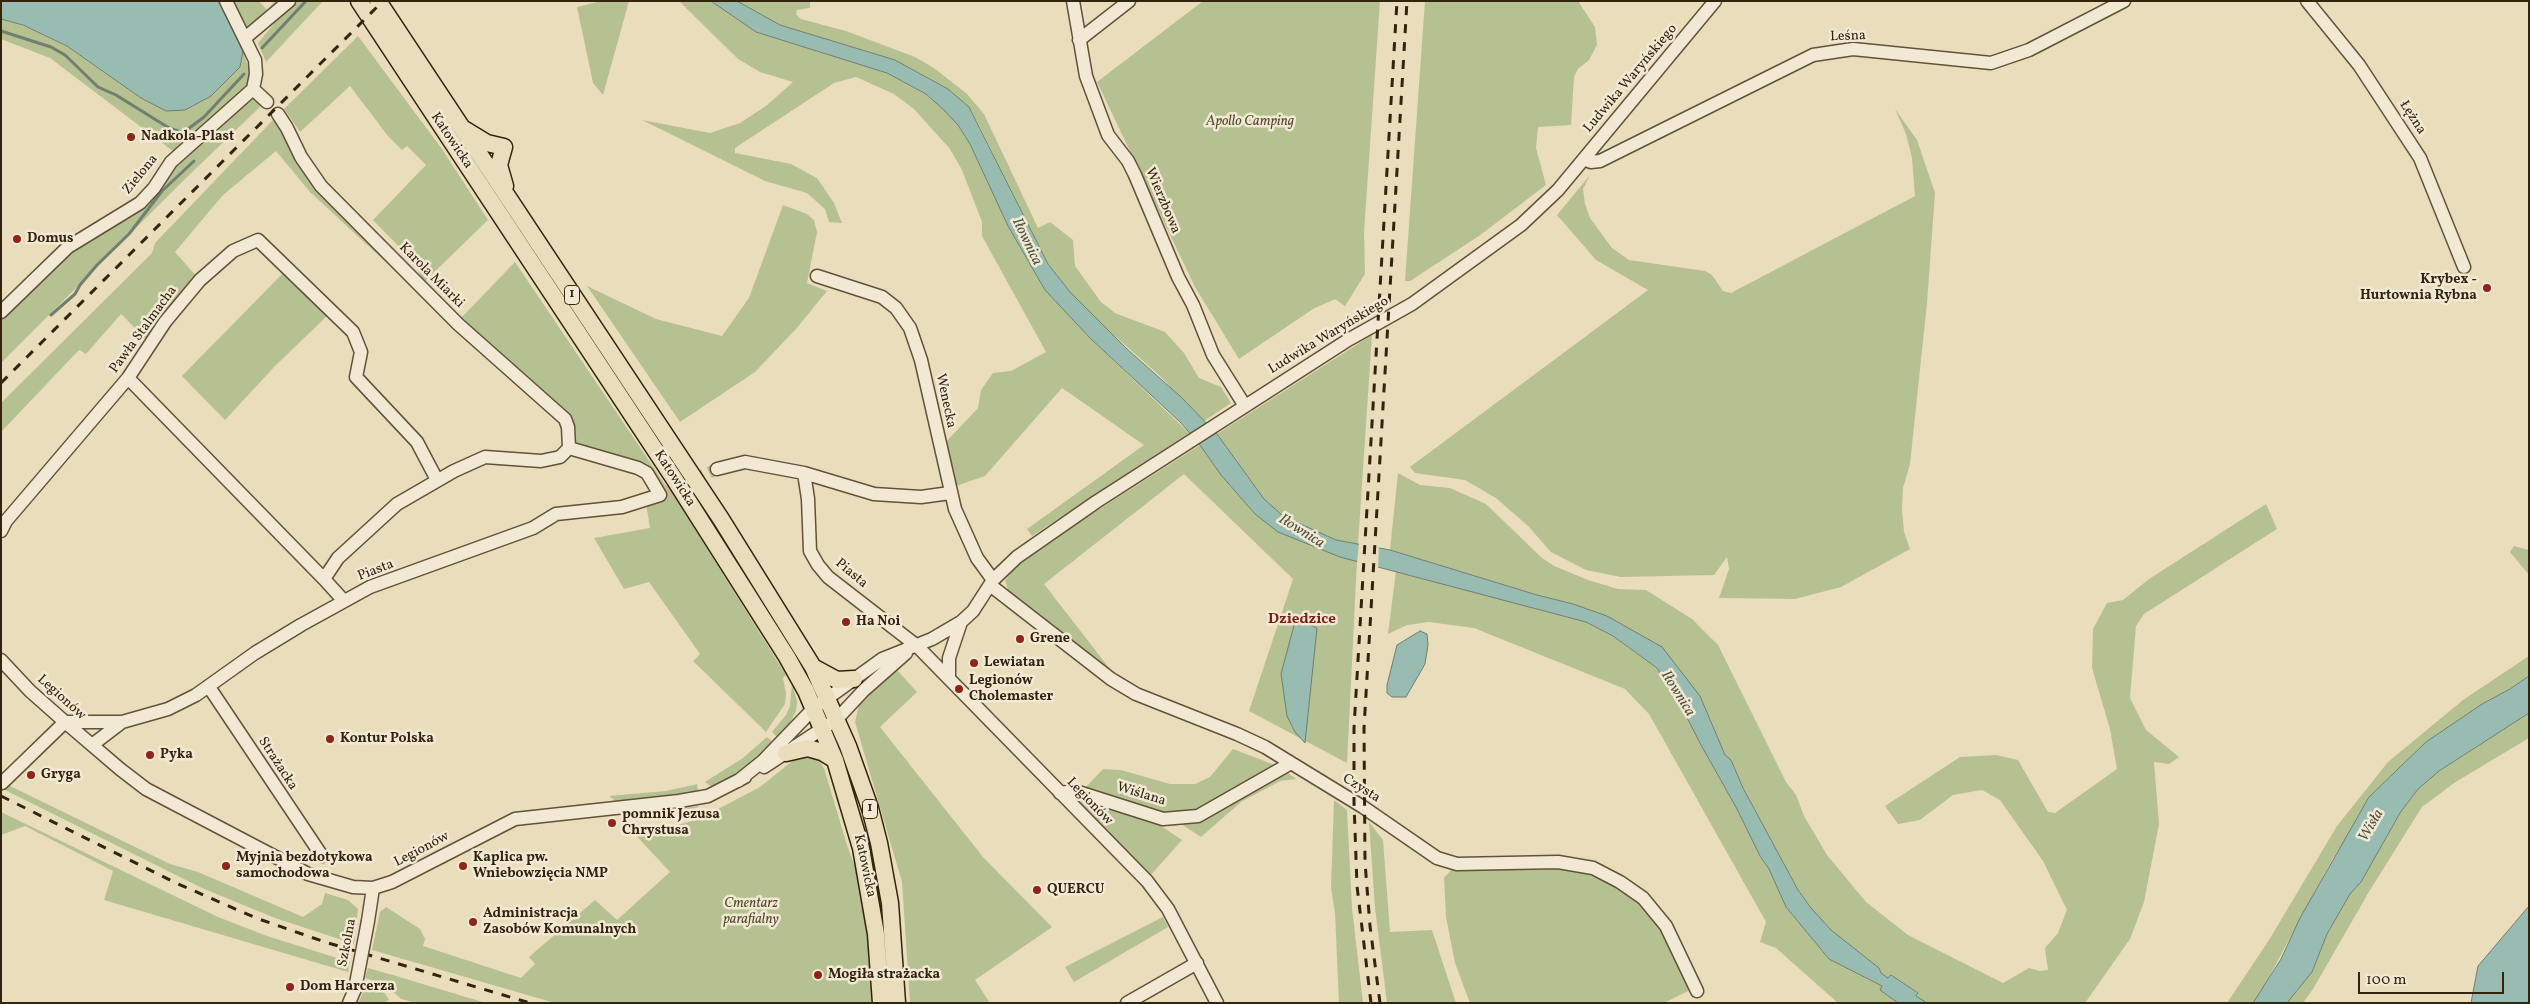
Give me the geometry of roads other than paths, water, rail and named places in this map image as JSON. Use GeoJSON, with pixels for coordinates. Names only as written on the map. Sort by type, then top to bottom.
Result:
{"type":"FeatureCollection","features":[{"type":"Feature","properties":{"kind":"main road","name":"Katowicka"},"geometry":{"type":"LineString","coordinates":[[359,1],[685,496],[788,657],[823,729],[852,812],[868,880],[876,934],[881,1003]]}},
{"type":"Feature","properties":{"kind":"main road","name":"Katowicka"},"geometry":{"type":"LineString","coordinates":[[378,1],[720,519],[813,666],[837,719],[862,786],[879,843],[890,903],[897,1003]]}},
{"type":"Feature","properties":{"kind":"main road"},"geometry":{"type":"LineString","coordinates":[[460,127],[487,143],[504,147],[499,165],[511,203]]}},
{"type":"Feature","properties":{"kind":"main road"},"geometry":{"type":"LineString","coordinates":[[813,666],[837,680],[854,679]]}},
{"type":"Feature","properties":{"kind":"main road"},"geometry":{"type":"LineString","coordinates":[[786,753],[808,748],[822,752],[835,760]]}},
{"type":"Feature","properties":{"kind":"street"},"geometry":{"type":"LineString","coordinates":[[226,1],[256,64],[253,89],[267,102]]}},
{"type":"Feature","properties":{"kind":"street"},"geometry":{"type":"LineString","coordinates":[[245,38],[289,1]]}},
{"type":"Feature","properties":{"kind":"street","name":"Wierzbowa"},"geometry":{"type":"LineString","coordinates":[[1073,1],[1086,76],[1108,135],[1128,161],[1178,278],[1194,305],[1213,355],[1245,406]]}},
{"type":"Feature","properties":{"kind":"street"},"geometry":{"type":"LineString","coordinates":[[1079,40],[1128,1]]}},
{"type":"Feature","properties":{"kind":"street","name":"Ludwika Waryńskiego"},"geometry":{"type":"LineString","coordinates":[[914,647],[962,622],[973,611],[992,582],[1017,557],[1096,502],[1218,423],[1357,334],[1412,304],[1480,256],[1521,224],[1558,190],[1715,1]]}},
{"type":"Feature","properties":{"kind":"street","name":"Leśna"},"geometry":{"type":"LineString","coordinates":[[1584,159],[1591,162],[1600,161],[1813,55],[1853,49],[1991,63],[2029,50],[2124,1]]}},
{"type":"Feature","properties":{"kind":"street","name":"Łężna"},"geometry":{"type":"LineString","coordinates":[[2307,1],[2359,64],[2420,158],[2464,268]]}},
{"type":"Feature","properties":{"kind":"street","name":"Zielona"},"geometry":{"type":"LineString","coordinates":[[1,312],[68,246],[97,227],[133,208],[154,188],[171,162],[253,89]]}},
{"type":"Feature","properties":{"kind":"street","name":"Karola Miarki"},"geometry":{"type":"LineString","coordinates":[[278,114],[301,157],[321,186],[458,324],[565,418],[569,448]]}},
{"type":"Feature","properties":{"kind":"street","name":"Pawła Stalmacha"},"geometry":{"type":"LineString","coordinates":[[1,531],[6,521],[128,378],[165,322],[200,280],[233,252],[258,240],[354,332],[361,352],[356,377],[417,442],[437,480]]}},
{"type":"Feature","properties":{"kind":"street","name":"Wenecka"},"geometry":{"type":"LineString","coordinates":[[817,276],[882,297],[896,308],[910,328],[921,360],[950,493],[960,524],[992,582]]}},
{"type":"Feature","properties":{"kind":"street"},"geometry":{"type":"LineString","coordinates":[[128,378],[344,601]]}},
{"type":"Feature","properties":{"kind":"street"},"geometry":{"type":"LineString","coordinates":[[324,579],[338,558],[397,504],[437,480],[485,457],[541,461],[560,457],[569,448]]}},
{"type":"Feature","properties":{"kind":"street","name":"Piasta"},"geometry":{"type":"LineString","coordinates":[[65,722],[122,722],[168,709],[209,687],[255,653],[370,587],[533,528],[556,514],[622,507],[660,495],[647,473],[638,468],[569,448]]}},
{"type":"Feature","properties":{"kind":"street"},"geometry":{"type":"LineString","coordinates":[[718,469],[745,462],[804,473],[874,494],[920,497],[950,493]]}},
{"type":"Feature","properties":{"kind":"street","name":"Piasta"},"geometry":{"type":"LineString","coordinates":[[804,473],[808,499],[810,551],[818,565],[828,577],[914,647]]}},
{"type":"Feature","properties":{"kind":"street","name":"Czysta"},"geometry":{"type":"LineString","coordinates":[[992,582],[1086,661],[1136,694],[1238,734],[1291,763],[1363,808],[1437,858],[1458,864],[1558,862],[1593,868],[1620,882],[1643,898],[1666,926],[1697,991]]}},
{"type":"Feature","properties":{"kind":"street"},"geometry":{"type":"LineString","coordinates":[[949,678],[949,658],[962,622]]}},
{"type":"Feature","properties":{"kind":"street","name":"Legionów"},"geometry":{"type":"LineString","coordinates":[[738,781],[763,760],[814,708],[882,659],[914,647]]}},
{"type":"Feature","properties":{"kind":"street","name":"Legionów"},"geometry":{"type":"LineString","coordinates":[[914,647],[949,678],[1147,881],[1168,910],[1217,1003]]}},
{"type":"Feature","properties":{"kind":"street","name":"Legionów"},"geometry":{"type":"LineString","coordinates":[[1,660],[65,722],[146,789],[288,865],[330,882],[374,888],[392,882],[515,819],[679,801],[708,796],[786,753],[837,719],[864,690],[914,647]]}},
{"type":"Feature","properties":{"kind":"street","name":"Strażacka"},"geometry":{"type":"LineString","coordinates":[[209,687],[322,856]]}},
{"type":"Feature","properties":{"kind":"street"},"geometry":{"type":"LineString","coordinates":[[2,782],[65,722]]}},
{"type":"Feature","properties":{"kind":"street","name":"Piasta"},"geometry":{"type":"LineString","coordinates":[[92,745],[122,722]]}},
{"type":"Feature","properties":{"kind":"street"},"geometry":{"type":"LineString","coordinates":[[80,735],[94,723]]}},
{"type":"Feature","properties":{"kind":"street","name":"Wiślana"},"geometry":{"type":"LineString","coordinates":[[1060,793],[1075,791],[1163,819],[1198,816],[1291,763]]}},
{"type":"Feature","properties":{"kind":"street","name":"Szkolna"},"geometry":{"type":"LineString","coordinates":[[349,1003],[355,989],[374,888]]}},
{"type":"Feature","properties":{"kind":"street"},"geometry":{"type":"LineString","coordinates":[[1127,1003],[1197,963]]}},
{"type":"Feature","properties":{"kind":"water"},"geometry":{"type":"Polygon","coordinates":[[[1,1],[220,1],[243,51],[240,67],[211,96],[185,110],[166,111],[141,98],[67,46],[23,25],[1,19],[1,1]]]}},
{"type":"Feature","properties":{"kind":"water","name":"Iłownica"},"geometry":{"type":"Polygon","coordinates":[[[711,1],[737,1],[780,25],[895,60],[948,89],[969,107],[1048,264],[1070,292],[1127,349],[1181,397],[1217,434],[1264,499],[1283,516],[1336,540],[1390,550],[1537,595],[1573,604],[1607,616],[1662,647],[1700,696],[1725,755],[1731,760],[1743,788],[1798,890],[1811,908],[1831,930],[1879,968],[1881,973],[1888,978],[1891,975],[1918,993],[1916,996],[1927,1003],[1898,1003],[1880,990],[1882,986],[1829,959],[1786,907],[1769,869],[1760,856],[1737,809],[1680,704],[1657,668],[1613,636],[1586,622],[1340,557],[1278,532],[1255,514],[1221,475],[1200,445],[1181,423],[1090,338],[1045,290],[1008,226],[970,144],[958,125],[944,110],[926,94],[887,73],[756,32],[711,1]]]}},
{"type":"Feature","properties":{"kind":"water"},"geometry":{"type":"Polygon","coordinates":[[[1296,618],[1317,628],[1305,743],[1295,732],[1287,716],[1281,674],[1296,618]]]}},
{"type":"Feature","properties":{"kind":"water"},"geometry":{"type":"Polygon","coordinates":[[[1420,631],[1427,634],[1428,645],[1425,664],[1406,697],[1392,697],[1387,693],[1387,685],[1397,645],[1420,631]]]}},
{"type":"Feature","properties":{"kind":"water","name":"Wisła"},"geometry":{"type":"Polygon","coordinates":[[[2529,676],[2529,713],[2439,771],[2418,789],[2400,813],[2361,882],[2350,894],[2327,934],[2312,972],[2287,1003],[2253,1003],[2281,959],[2300,918],[2369,797],[2426,742],[2482,704],[2529,676]]]}},
{"type":"Feature","properties":{"kind":"water"},"geometry":{"type":"Polygon","coordinates":[[[2529,906],[2529,1003],[2471,1003],[2478,966],[2529,906]]]}},
{"type":"Feature","properties":{"kind":"waterway"},"geometry":{"type":"LineString","coordinates":[[262,48],[306,1]]}},
{"type":"Feature","properties":{"kind":"waterway"},"geometry":{"type":"LineString","coordinates":[[1,31],[51,47],[65,55],[98,87],[116,95],[169,128],[181,132],[204,117],[244,74]]}},
{"type":"Feature","properties":{"kind":"waterway"},"geometry":{"type":"LineString","coordinates":[[51,315],[75,294],[97,265],[129,234],[162,191],[194,161]]}},
{"type":"Feature","properties":{"kind":"tunnel"},"geometry":{"type":"LineString","coordinates":[[660,495],[717,469]]}},
{"type":"Feature","properties":{"kind":"railway"},"geometry":{"type":"LineString","coordinates":[[1,383],[383,1]]}},
{"type":"Feature","properties":{"kind":"railway"},"geometry":{"type":"LineString","coordinates":[[1371,1003],[1357,886],[1354,728],[1397,1]]}},
{"type":"Feature","properties":{"kind":"railway"},"geometry":{"type":"LineString","coordinates":[[1380,1003],[1370,926],[1365,862],[1364,728],[1407,1]]}},
{"type":"Feature","properties":{"kind":"railway"},"geometry":{"type":"LineString","coordinates":[[1,796],[176,883],[256,918],[325,942],[530,1003]]}},
{"type":"Feature","properties":{"kind":"place","name":"Nadkola-Plast"},"geometry":{"type":"Point","coordinates":[131,137]}},
{"type":"Feature","properties":{"kind":"place","name":"Domus"},"geometry":{"type":"Point","coordinates":[17,239]}},
{"type":"Feature","properties":{"kind":"place","name":"Krybex - Hurtownia Rybna"},"geometry":{"type":"Point","coordinates":[2487,288]}},
{"type":"Feature","properties":{"kind":"place","name":"Ha Noi"},"geometry":{"type":"Point","coordinates":[846,622]}},
{"type":"Feature","properties":{"kind":"place","name":"Grene"},"geometry":{"type":"Point","coordinates":[1020,639]}},
{"type":"Feature","properties":{"kind":"place","name":"Lewiatan"},"geometry":{"type":"Point","coordinates":[974,663]}},
{"type":"Feature","properties":{"kind":"place","name":"Legionów Cholemaster"},"geometry":{"type":"Point","coordinates":[959,689]}},
{"type":"Feature","properties":{"kind":"place","name":"Kontur Polska"},"geometry":{"type":"Point","coordinates":[330,739]}},
{"type":"Feature","properties":{"kind":"place","name":"Pyka"},"geometry":{"type":"Point","coordinates":[150,755]}},
{"type":"Feature","properties":{"kind":"place","name":"Gryga"},"geometry":{"type":"Point","coordinates":[31,775]}},
{"type":"Feature","properties":{"kind":"place","name":"pomnik Jezusa Chrystusa"},"geometry":{"type":"Point","coordinates":[612,823]}},
{"type":"Feature","properties":{"kind":"place","name":"Myjnia bezdotykowa samochodowa"},"geometry":{"type":"Point","coordinates":[226,866]}},
{"type":"Feature","properties":{"kind":"place","name":"Kaplica pw. Wniebowzięcia NMP"},"geometry":{"type":"Point","coordinates":[463,866]}},
{"type":"Feature","properties":{"kind":"place","name":"QUERCU"},"geometry":{"type":"Point","coordinates":[1037,890]}},
{"type":"Feature","properties":{"kind":"place","name":"Administracja Zasobów Komunalnych"},"geometry":{"type":"Point","coordinates":[473,922]}},
{"type":"Feature","properties":{"kind":"place","name":"Mogiła strażacka"},"geometry":{"type":"Point","coordinates":[818,975]}},
{"type":"Feature","properties":{"kind":"place","name":"Dom Harcerza"},"geometry":{"type":"Point","coordinates":[290,987]}},
{"type":"Feature","properties":{"kind":"district","name":"Dziedzice"},"geometry":{"type":"Point","coordinates":[1302,620]}},
{"type":"Feature","properties":{"kind":"park label","name":"Apollo Camping"},"geometry":{"type":"Point","coordinates":[1250,122]}},
{"type":"Feature","properties":{"kind":"park label","name":"Cmentarz parafialny"},"geometry":{"type":"Point","coordinates":[751,912]}}]}
